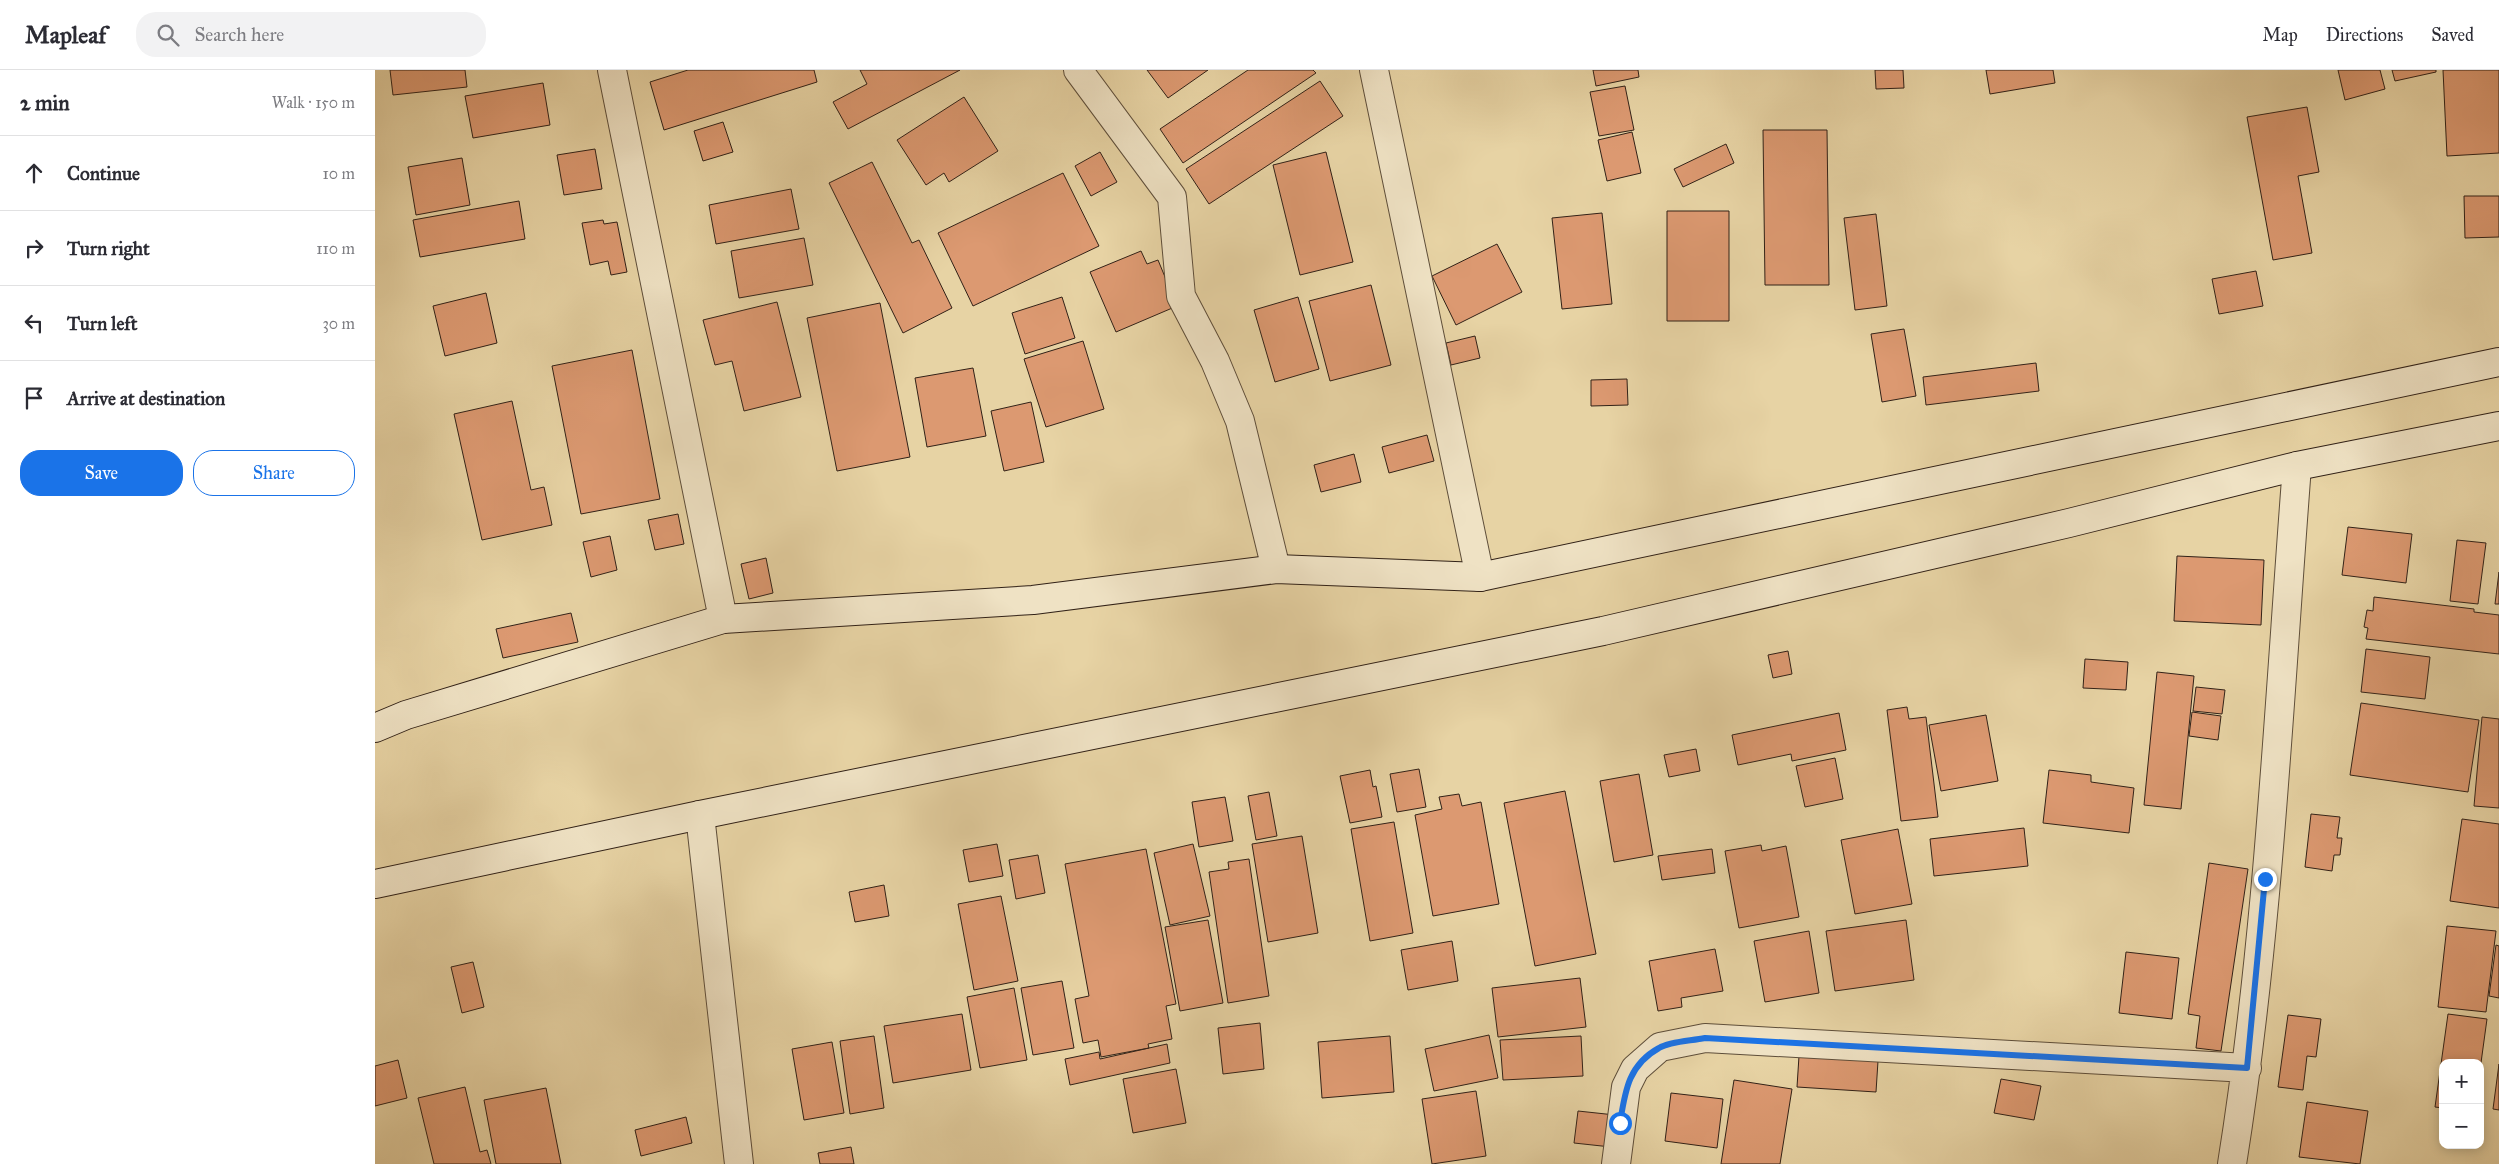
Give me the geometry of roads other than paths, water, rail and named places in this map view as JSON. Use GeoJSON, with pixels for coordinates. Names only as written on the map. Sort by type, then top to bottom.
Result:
{"type":"FeatureCollection","features":[{"type":"Feature","properties":{"kind":"street"},"geometry":{"type":"LineString","coordinates":[[612,70],[723,619]]}},
{"type":"Feature","properties":{"kind":"street"},"geometry":{"type":"LineString","coordinates":[[1078,70],[1172,197],[1181,296],[1215,361],[1241,421],[1276,569]]}},
{"type":"Feature","properties":{"kind":"street"},"geometry":{"type":"LineString","coordinates":[[1374,70],[1480,577]]}},
{"type":"Feature","properties":{"kind":"street"},"geometry":{"type":"LineString","coordinates":[[375,728],[405,715],[723,619],[1033,600],[1276,569],[1480,577],[2499,362]]}},
{"type":"Feature","properties":{"kind":"street"},"geometry":{"type":"LineString","coordinates":[[375,884],[700,815],[1603,631],[2069,523],[2297,466],[2499,426]]}},
{"type":"Feature","properties":{"kind":"street"},"geometry":{"type":"LineString","coordinates":[[2232,1164],[2247,1068],[2265,879],[2297,466]]}},
{"type":"Feature","properties":{"kind":"street"},"geometry":{"type":"LineString","coordinates":[[700,815],[739,1164]]}},
{"type":"Feature","properties":{"kind":"street"},"geometry":{"type":"LineString","coordinates":[[1616,1164],[1625,1087],[1635,1069],[1660,1047],[1705,1038],[2247,1068]]}}]}
